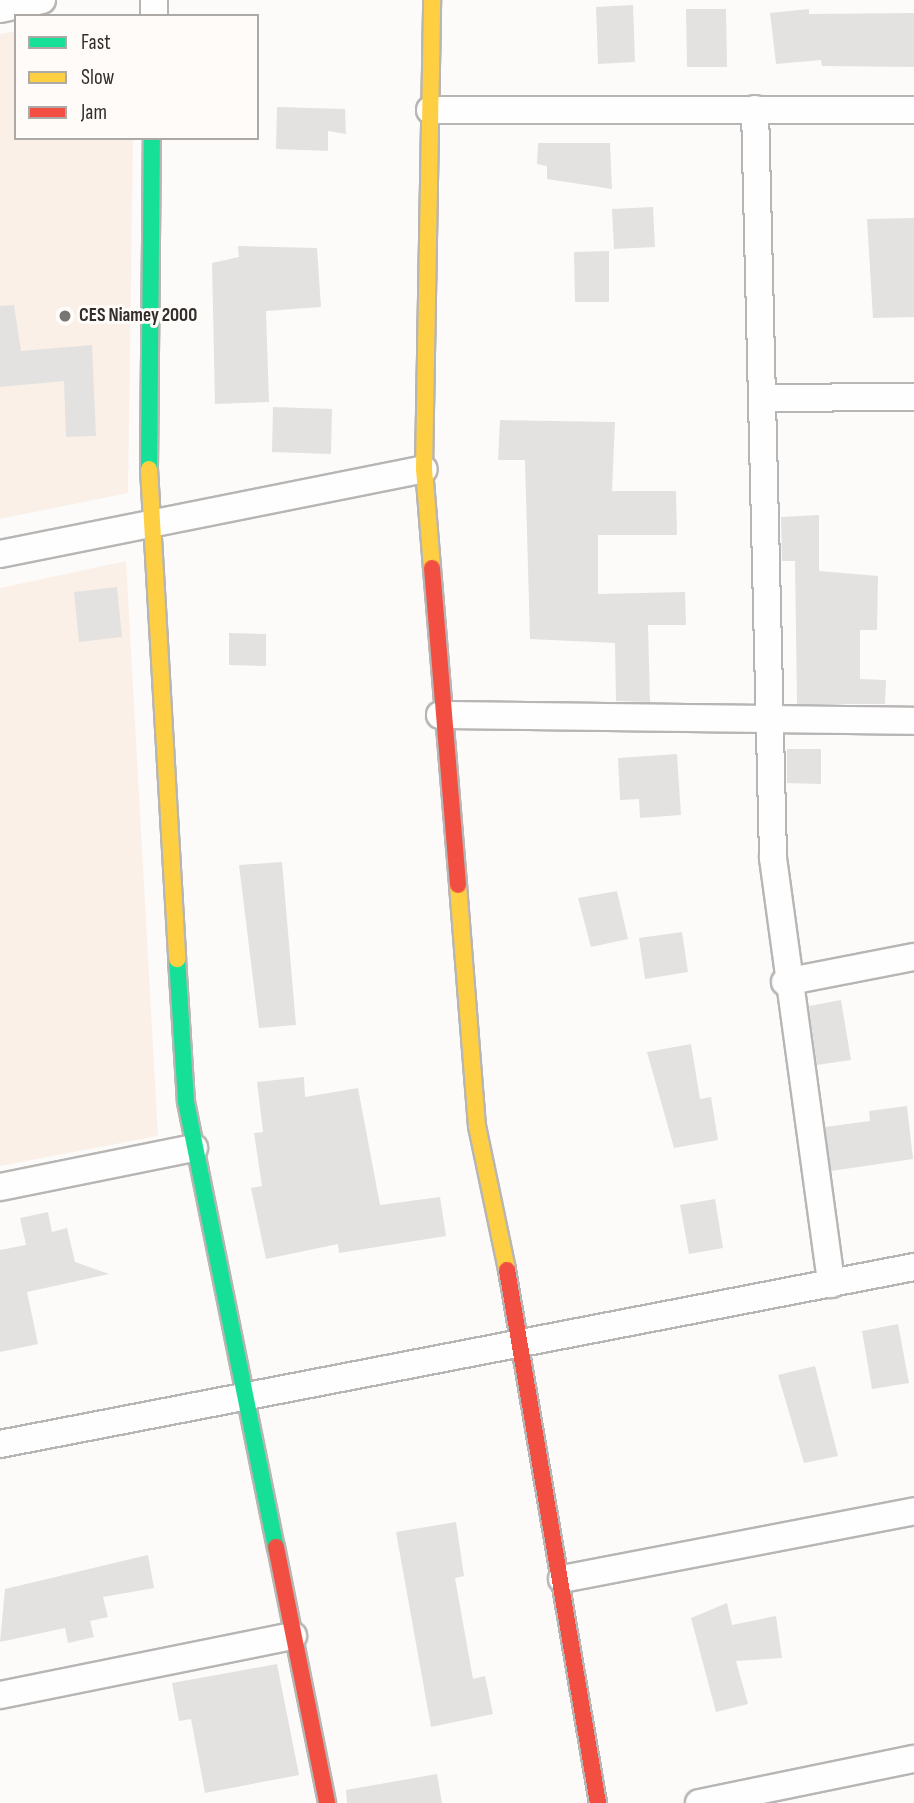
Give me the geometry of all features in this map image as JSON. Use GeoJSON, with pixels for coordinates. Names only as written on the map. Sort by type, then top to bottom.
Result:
{"type":"FeatureCollection","features":[{"type":"Feature","properties":{"kind":"street"},"geometry":{"type":"LineString","coordinates":[[0,9],[42,0]]}},
{"type":"Feature","properties":{"kind":"street"},"geometry":{"type":"LineString","coordinates":[[432,0],[424,469],[440,715],[477,1126],[522,1339],[598,1803]]}},
{"type":"Feature","properties":{"kind":"street"},"geometry":{"type":"LineString","coordinates":[[755,109],[769,720],[785,982],[831,1284]]}},
{"type":"Feature","properties":{"kind":"street"},"geometry":{"type":"LineString","coordinates":[[430,110],[914,110]]}},
{"type":"Feature","properties":{"kind":"street"},"geometry":{"type":"LineString","coordinates":[[152,140],[148,525],[181,1056],[194,1148],[327,1803]]}},
{"type":"Feature","properties":{"kind":"street"},"geometry":{"type":"LineString","coordinates":[[762,398],[914,397]]}},
{"type":"Feature","properties":{"kind":"street"},"geometry":{"type":"LineString","coordinates":[[0,555],[424,469]]}},
{"type":"Feature","properties":{"kind":"street"},"geometry":{"type":"LineString","coordinates":[[440,715],[914,721]]}},
{"type":"Feature","properties":{"kind":"street"},"geometry":{"type":"LineString","coordinates":[[785,982],[914,957]]}},
{"type":"Feature","properties":{"kind":"street"},"geometry":{"type":"LineString","coordinates":[[0,1187],[194,1148]]}},
{"type":"Feature","properties":{"kind":"street"},"geometry":{"type":"LineString","coordinates":[[0,1444],[522,1339],[914,1267]]}},
{"type":"Feature","properties":{"kind":"street"},"geometry":{"type":"LineString","coordinates":[[562,1579],[914,1511]]}},
{"type":"Feature","properties":{"kind":"street"},"geometry":{"type":"LineString","coordinates":[[0,1695],[293,1636]]}},
{"type":"Feature","properties":{"kind":"street"},"geometry":{"type":"LineString","coordinates":[[699,1803],[914,1759]]}},
{"type":"Feature","properties":{"kind":"shaded area","name":"CES Niamey 2000"},"geometry":{"type":"Polygon","coordinates":[[[14,31],[14,140],[133,140],[128,493],[0,519],[0,34],[14,31]]]}},
{"type":"Feature","properties":{"kind":"shaded area"},"geometry":{"type":"Polygon","coordinates":[[[126,561],[158,1136],[0,1166],[0,588],[126,561]]]}},
{"type":"Feature","properties":{"kind":"building"},"geometry":{"type":"Polygon","coordinates":[[[633,5],[635,62],[598,64],[596,7],[633,5]]]}},
{"type":"Feature","properties":{"kind":"building"},"geometry":{"type":"Polygon","coordinates":[[[686,9],[726,9],[727,67],[687,67],[686,9]]]}},
{"type":"Feature","properties":{"kind":"building"},"geometry":{"type":"Polygon","coordinates":[[[809,9],[809,14],[914,13],[914,67],[822,66],[821,60],[776,64],[770,13],[809,9]]]}},
{"type":"Feature","properties":{"kind":"building"},"geometry":{"type":"Polygon","coordinates":[[[277,107],[345,109],[346,134],[328,131],[328,151],[276,149],[277,107]]]}},
{"type":"Feature","properties":{"kind":"building"},"geometry":{"type":"Polygon","coordinates":[[[538,143],[610,143],[612,189],[547,179],[547,166],[537,164],[538,143]]]}},
{"type":"Feature","properties":{"kind":"building"},"geometry":{"type":"Polygon","coordinates":[[[653,207],[655,247],[614,249],[612,209],[653,207]]]}},
{"type":"Feature","properties":{"kind":"building"},"geometry":{"type":"Polygon","coordinates":[[[914,218],[914,317],[873,318],[867,219],[914,218]]]}},
{"type":"Feature","properties":{"kind":"building"},"geometry":{"type":"Polygon","coordinates":[[[238,246],[317,248],[321,307],[266,311],[269,402],[215,404],[212,263],[239,257],[238,246]]]}},
{"type":"Feature","properties":{"kind":"building"},"geometry":{"type":"Polygon","coordinates":[[[609,251],[609,302],[575,302],[574,252],[609,251]]]}},
{"type":"Feature","properties":{"kind":"building"},"geometry":{"type":"Polygon","coordinates":[[[14,305],[21,351],[92,345],[96,436],[66,437],[64,381],[0,387],[0,306],[14,305]]]}},
{"type":"Feature","properties":{"kind":"building"},"geometry":{"type":"Polygon","coordinates":[[[273,407],[332,409],[331,454],[272,452],[273,407]]]}},
{"type":"Feature","properties":{"kind":"building"},"geometry":{"type":"Polygon","coordinates":[[[500,420],[615,422],[612,491],[676,491],[677,535],[598,535],[598,594],[685,592],[686,625],[648,625],[650,702],[616,701],[615,643],[530,639],[525,460],[498,460],[500,420]]]}},
{"type":"Feature","properties":{"kind":"building"},"geometry":{"type":"Polygon","coordinates":[[[819,515],[819,571],[878,576],[877,630],[860,630],[860,679],[886,680],[885,704],[797,704],[795,561],[782,561],[781,517],[819,515]]]}},
{"type":"Feature","properties":{"kind":"building"},"geometry":{"type":"Polygon","coordinates":[[[117,587],[122,637],[79,642],[74,592],[117,587]]]}},
{"type":"Feature","properties":{"kind":"building"},"geometry":{"type":"Polygon","coordinates":[[[229,633],[266,634],[266,666],[229,665],[229,633]]]}},
{"type":"Feature","properties":{"kind":"building"},"geometry":{"type":"Polygon","coordinates":[[[787,749],[821,749],[821,784],[787,783],[787,749]]]}},
{"type":"Feature","properties":{"kind":"building"},"geometry":{"type":"Polygon","coordinates":[[[677,754],[681,815],[640,818],[639,799],[620,800],[618,758],[677,754]]]}},
{"type":"Feature","properties":{"kind":"building"},"geometry":{"type":"Polygon","coordinates":[[[282,862],[296,1025],[259,1028],[239,865],[282,862]]]}},
{"type":"Feature","properties":{"kind":"building"},"geometry":{"type":"Polygon","coordinates":[[[617,891],[628,939],[591,947],[578,898],[617,891]]]}},
{"type":"Feature","properties":{"kind":"building"},"geometry":{"type":"Polygon","coordinates":[[[682,932],[688,972],[645,979],[639,938],[682,932]]]}},
{"type":"Feature","properties":{"kind":"building"},"geometry":{"type":"Polygon","coordinates":[[[841,1000],[851,1060],[817,1065],[809,1006],[841,1000]]]}},
{"type":"Feature","properties":{"kind":"building"},"geometry":{"type":"Polygon","coordinates":[[[691,1044],[700,1099],[711,1097],[718,1140],[674,1148],[647,1052],[691,1044]]]}},
{"type":"Feature","properties":{"kind":"building"},"geometry":{"type":"Polygon","coordinates":[[[304,1077],[305,1097],[358,1088],[380,1205],[440,1197],[446,1236],[339,1253],[338,1244],[266,1259],[251,1188],[262,1186],[254,1133],[263,1132],[257,1082],[304,1077]]]}},
{"type":"Feature","properties":{"kind":"building"},"geometry":{"type":"Polygon","coordinates":[[[907,1106],[913,1159],[831,1171],[825,1127],[870,1121],[869,1111],[907,1106]]]}},
{"type":"Feature","properties":{"kind":"building"},"geometry":{"type":"Polygon","coordinates":[[[715,1199],[723,1248],[689,1254],[680,1205],[715,1199]]]}},
{"type":"Feature","properties":{"kind":"building"},"geometry":{"type":"Polygon","coordinates":[[[48,1212],[52,1232],[67,1228],[75,1262],[109,1274],[27,1292],[38,1344],[0,1352],[0,1250],[26,1245],[20,1218],[48,1212]]]}},
{"type":"Feature","properties":{"kind":"building"},"geometry":{"type":"Polygon","coordinates":[[[898,1324],[909,1383],[872,1389],[862,1331],[898,1324]]]}},
{"type":"Feature","properties":{"kind":"building"},"geometry":{"type":"Polygon","coordinates":[[[815,1366],[838,1456],[804,1463],[778,1375],[815,1366]]]}},
{"type":"Feature","properties":{"kind":"building"},"geometry":{"type":"Polygon","coordinates":[[[456,1522],[464,1576],[455,1578],[473,1679],[485,1676],[493,1714],[431,1727],[396,1532],[456,1522]]]}},
{"type":"Feature","properties":{"kind":"building"},"geometry":{"type":"Polygon","coordinates":[[[148,1555],[154,1588],[103,1597],[108,1617],[90,1621],[94,1637],[68,1643],[65,1628],[0,1642],[5,1589],[148,1555]]]}},
{"type":"Feature","properties":{"kind":"building"},"geometry":{"type":"Polygon","coordinates":[[[727,1603],[732,1625],[776,1616],[782,1658],[736,1661],[748,1704],[716,1712],[691,1618],[727,1603]]]}},
{"type":"Feature","properties":{"kind":"building"},"geometry":{"type":"Polygon","coordinates":[[[277,1664],[299,1775],[205,1793],[191,1719],[179,1721],[172,1683],[277,1664]]]}},
{"type":"Feature","properties":{"kind":"building"},"geometry":{"type":"Polygon","coordinates":[[[437,1774],[442,1803],[347,1803],[346,1790],[437,1774]]]}},
{"type":"Feature","properties":{"kind":"traffic: fast"},"geometry":{"type":"LineString","coordinates":[[149,469],[152,140]]}},
{"type":"Feature","properties":{"kind":"traffic: fast"},"geometry":{"type":"LineString","coordinates":[[177,959],[186,1102],[276,1547]]}},
{"type":"Feature","properties":{"kind":"traffic: slow"},"geometry":{"type":"LineString","coordinates":[[432,0],[424,469],[432,568]]}},
{"type":"Feature","properties":{"kind":"traffic: slow"},"geometry":{"type":"LineString","coordinates":[[149,469],[177,959]]}},
{"type":"Feature","properties":{"kind":"traffic: slow"},"geometry":{"type":"LineString","coordinates":[[458,885],[477,1126],[507,1270]]}},
{"type":"Feature","properties":{"kind":"traffic: jam"},"geometry":{"type":"LineString","coordinates":[[432,568],[458,885]]}},
{"type":"Feature","properties":{"kind":"traffic: jam"},"geometry":{"type":"LineString","coordinates":[[507,1270],[598,1803]]}},
{"type":"Feature","properties":{"kind":"traffic: jam"},"geometry":{"type":"LineString","coordinates":[[276,1547],[327,1803]]}},
{"type":"Feature","properties":{"kind":"place","name":"CES Niamey 2000"},"geometry":{"type":"Point","coordinates":[65,316]}}]}
